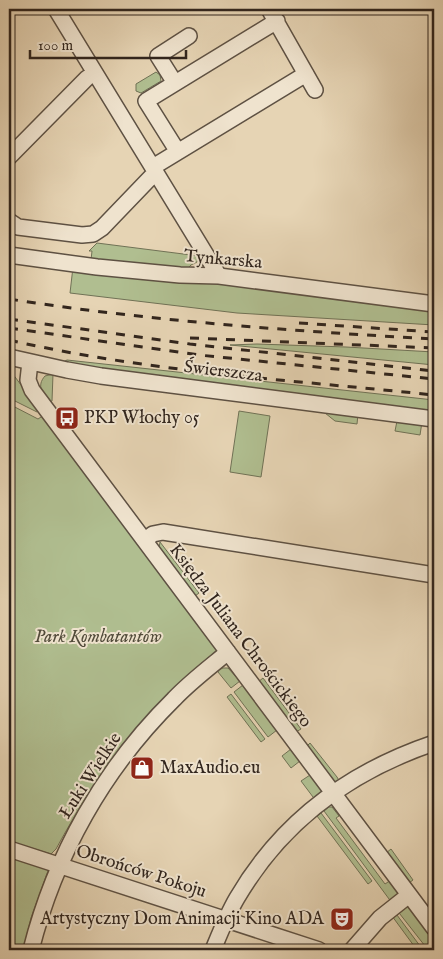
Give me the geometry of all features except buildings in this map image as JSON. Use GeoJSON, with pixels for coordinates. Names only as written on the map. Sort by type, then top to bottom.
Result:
{"type":"FeatureCollection","features":[{"type":"Feature","properties":{"kind":"street"},"geometry":{"type":"LineString","coordinates":[[56,9],[152,172],[219,276]]}},
{"type":"Feature","properties":{"kind":"street"},"geometry":{"type":"LineString","coordinates":[[178,152],[146,101],[273,15],[315,90]]}},
{"type":"Feature","properties":{"kind":"street"},"geometry":{"type":"LineString","coordinates":[[175,83],[158,56],[189,36]]}},
{"type":"Feature","properties":{"kind":"street"},"geometry":{"type":"LineString","coordinates":[[9,220],[15,226],[24,228],[82,235],[93,234],[102,228],[152,172],[178,152],[306,74]]}},
{"type":"Feature","properties":{"kind":"street"},"geometry":{"type":"LineString","coordinates":[[9,157],[87,78]]}},
{"type":"Feature","properties":{"kind":"street","name":"Tynkarska"},"geometry":{"type":"LineString","coordinates":[[9,254],[106,268],[180,275],[219,276],[434,304]]}},
{"type":"Feature","properties":{"kind":"street","name":"Świerszcza"},"geometry":{"type":"LineString","coordinates":[[9,357],[101,376],[434,419]]}},
{"type":"Feature","properties":{"kind":"street","name":"Księdza Juliana Chrościckiego"},"geometry":{"type":"LineString","coordinates":[[30,362],[28,376],[30,387],[434,928]]}},
{"type":"Feature","properties":{"kind":"street"},"geometry":{"type":"LineString","coordinates":[[145,540],[153,534],[162,532],[434,575]]}},
{"type":"Feature","properties":{"kind":"street","name":"Łuki Wielkie"},"geometry":{"type":"LineString","coordinates":[[31,950],[42,912],[60,865],[94,800],[134,743],[174,699],[228,652]]}},
{"type":"Feature","properties":{"kind":"street"},"geometry":{"type":"LineString","coordinates":[[213,950],[226,920],[245,885],[271,850],[302,818],[364,773],[408,752],[434,743]]}},
{"type":"Feature","properties":{"kind":"street","name":"Obrońców Pokoju"},"geometry":{"type":"LineString","coordinates":[[9,849],[319,950]]}},
{"type":"Feature","properties":{"kind":"street"},"geometry":{"type":"LineString","coordinates":[[352,950],[376,922],[409,895]]}},
{"type":"Feature","properties":{"kind":"green space"},"geometry":{"type":"Polygon","coordinates":[[[156,72],[160,75],[161,81],[141,93],[136,91],[136,84],[156,72]]]}},
{"type":"Feature","properties":{"kind":"green space"},"geometry":{"type":"Polygon","coordinates":[[[97,243],[199,256],[197,262],[186,270],[91,260],[92,251],[89,251],[97,243]]]}},
{"type":"Feature","properties":{"kind":"green space"},"geometry":{"type":"Polygon","coordinates":[[[73,267],[434,307],[434,325],[237,313],[70,293],[73,267]]]}},
{"type":"Feature","properties":{"kind":"green space"},"geometry":{"type":"Polygon","coordinates":[[[257,344],[434,352],[434,365],[230,345],[257,344]]]}},
{"type":"Feature","properties":{"kind":"green space"},"geometry":{"type":"Polygon","coordinates":[[[9,349],[56,360],[9,351],[9,349]]]}},
{"type":"Feature","properties":{"kind":"green space"},"geometry":{"type":"Polygon","coordinates":[[[67,360],[434,400],[434,412],[130,375],[63,362],[67,360]]]}},
{"type":"Feature","properties":{"kind":"green space"},"geometry":{"type":"Polygon","coordinates":[[[9,369],[40,410],[37,412],[9,398],[9,369]]]}},
{"type":"Feature","properties":{"kind":"green space"},"geometry":{"type":"Polygon","coordinates":[[[53,374],[52,401],[49,403],[41,390],[41,383],[45,376],[53,374]]]}},
{"type":"Feature","properties":{"kind":"green space","name":"Park Kombatantów"},"geometry":{"type":"Polygon","coordinates":[[[9,404],[38,419],[44,415],[217,650],[212,659],[210,656],[163,700],[123,745],[88,794],[56,849],[51,854],[9,841],[9,404]]]}},
{"type":"Feature","properties":{"kind":"green space"},"geometry":{"type":"Polygon","coordinates":[[[328,410],[358,414],[357,424],[335,421],[325,413],[328,410]]]}},
{"type":"Feature","properties":{"kind":"green space"},"geometry":{"type":"Polygon","coordinates":[[[239,411],[270,416],[261,477],[230,472],[239,411]]]}},
{"type":"Feature","properties":{"kind":"green space"},"geometry":{"type":"Polygon","coordinates":[[[397,421],[422,422],[420,435],[395,431],[397,421]]]}},
{"type":"Feature","properties":{"kind":"green space"},"geometry":{"type":"Polygon","coordinates":[[[160,542],[199,593],[195,596],[159,548],[160,542]]]}},
{"type":"Feature","properties":{"kind":"green space"},"geometry":{"type":"Polygon","coordinates":[[[228,668],[238,679],[240,678],[240,681],[231,688],[218,672],[218,670],[228,668]]]}},
{"type":"Feature","properties":{"kind":"green space"},"geometry":{"type":"Polygon","coordinates":[[[263,678],[301,729],[296,732],[258,682],[263,678]]]}},
{"type":"Feature","properties":{"kind":"green space"},"geometry":{"type":"Polygon","coordinates":[[[243,685],[277,730],[268,737],[234,692],[243,685]]]}},
{"type":"Feature","properties":{"kind":"green space"},"geometry":{"type":"Polygon","coordinates":[[[231,694],[265,739],[261,742],[227,697],[231,694]]]}},
{"type":"Feature","properties":{"kind":"green space"},"geometry":{"type":"Polygon","coordinates":[[[310,743],[341,784],[334,783],[307,746],[310,743]]]}},
{"type":"Feature","properties":{"kind":"green space"},"geometry":{"type":"Polygon","coordinates":[[[291,749],[294,749],[301,759],[291,768],[282,756],[291,749]]]}},
{"type":"Feature","properties":{"kind":"green space"},"geometry":{"type":"Polygon","coordinates":[[[310,775],[323,791],[316,801],[301,781],[310,775]]]}},
{"type":"Feature","properties":{"kind":"green space"},"geometry":{"type":"Polygon","coordinates":[[[332,807],[339,816],[336,818],[385,884],[391,880],[399,893],[392,903],[324,811],[332,807]]]}},
{"type":"Feature","properties":{"kind":"green space"},"geometry":{"type":"Polygon","coordinates":[[[321,813],[372,881],[368,884],[317,816],[321,813]]]}},
{"type":"Feature","properties":{"kind":"green space"},"geometry":{"type":"Polygon","coordinates":[[[391,849],[413,880],[409,883],[386,853],[391,849]]]}},
{"type":"Feature","properties":{"kind":"green space"},"geometry":{"type":"Polygon","coordinates":[[[9,852],[49,868],[31,918],[23,950],[9,950],[9,852]]]}},
{"type":"Feature","properties":{"kind":"green space"},"geometry":{"type":"Polygon","coordinates":[[[407,905],[410,906],[434,938],[434,944],[430,947],[425,946],[396,909],[407,905]]]}},
{"type":"Feature","properties":{"kind":"green space"},"geometry":{"type":"Polygon","coordinates":[[[394,911],[423,950],[417,950],[392,916],[394,911]]]}},
{"type":"Feature","properties":{"kind":"railway"},"geometry":{"type":"LineString","coordinates":[[9,299],[62,307],[221,324],[434,339]]}},
{"type":"Feature","properties":{"kind":"railway"},"geometry":{"type":"LineString","coordinates":[[9,319],[190,344],[434,371]]}},
{"type":"Feature","properties":{"kind":"railway"},"geometry":{"type":"LineString","coordinates":[[299,323],[434,332]]}},
{"type":"Feature","properties":{"kind":"railway"},"geometry":{"type":"LineString","coordinates":[[9,328],[199,355],[434,379]]}},
{"type":"Feature","properties":{"kind":"railway"},"geometry":{"type":"LineString","coordinates":[[190,338],[434,348]]}},
{"type":"Feature","properties":{"kind":"railway"},"geometry":{"type":"LineString","coordinates":[[9,340],[61,351],[167,368],[434,395]]}},
{"type":"Feature","properties":{"kind":"place","name":"PKP Włochy 05"},"geometry":{"type":"Point","coordinates":[67,418]}},
{"type":"Feature","properties":{"kind":"place","name":"MaxAudio.eu"},"geometry":{"type":"Point","coordinates":[142,768]}},
{"type":"Feature","properties":{"kind":"place","name":"Artystyczny Dom Animacji Kino ADA"},"geometry":{"type":"Point","coordinates":[342,919]}}]}
